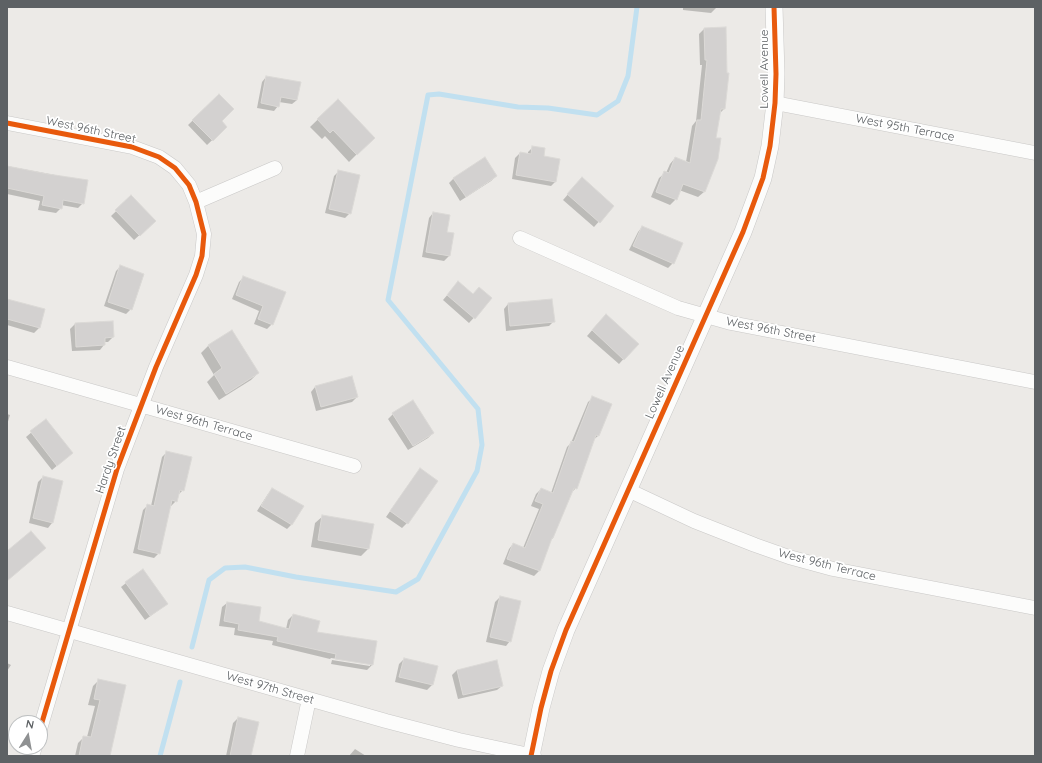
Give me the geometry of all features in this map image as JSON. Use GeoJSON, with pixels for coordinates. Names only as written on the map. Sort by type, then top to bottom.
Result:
{"type":"FeatureCollection","features":[{"type":"Feature","properties":{"kind":"street","name":"Lowell Avenue"},"geometry":{"type":"LineString","coordinates":[[532,756],[541,708],[551,671],[566,630],[743,232],[763,178],[770,146],[775,104],[776,74],[774,7]]}},
{"type":"Feature","properties":{"kind":"street","name":"West 95th Terrace"},"geometry":{"type":"LineString","coordinates":[[775,104],[1035,153]]}},
{"type":"Feature","properties":{"kind":"street","name":"West 96th Street"},"geometry":{"type":"LineString","coordinates":[[7,123],[132,147],[159,157],[175,168],[189,185],[196,202]]}},
{"type":"Feature","properties":{"kind":"street"},"geometry":{"type":"LineString","coordinates":[[196,202],[275,168]]}},
{"type":"Feature","properties":{"kind":"street","name":"Hardy Street"},"geometry":{"type":"LineString","coordinates":[[44,715],[117,469],[156,367],[196,275],[202,256],[204,234],[196,202]]}},
{"type":"Feature","properties":{"kind":"street","name":"West 96th Street"},"geometry":{"type":"LineString","coordinates":[[520,238],[678,308],[706,316],[732,323],[1035,382]]}},
{"type":"Feature","properties":{"kind":"street","name":"West 96th Terrace"},"geometry":{"type":"LineString","coordinates":[[7,367],[354,466]]}},
{"type":"Feature","properties":{"kind":"street","name":"West 96th Terrace"},"geometry":{"type":"LineString","coordinates":[[628,490],[701,523],[789,557],[855,573],[1035,608]]}},
{"type":"Feature","properties":{"kind":"street","name":"West 97th Street"},"geometry":{"type":"LineString","coordinates":[[7,613],[386,721],[459,740],[532,756]]}},
{"type":"Feature","properties":{"kind":"street"},"geometry":{"type":"LineString","coordinates":[[297,756],[309,699]]}},
{"type":"Feature","properties":{"kind":"building"},"geometry":{"type":"Polygon","coordinates":[[[726,27],[727,73],[729,73],[725,109],[721,109],[716,138],[721,138],[718,159],[705,192],[683,184],[677,200],[656,192],[664,171],[669,173],[675,157],[690,163],[697,120],[701,120],[707,60],[705,60],[704,28],[726,27]]]}},
{"type":"Feature","properties":{"kind":"building"},"geometry":{"type":"Polygon","coordinates":[[[266,76],[301,82],[297,100],[281,97],[279,107],[261,103],[266,76]]]}},
{"type":"Feature","properties":{"kind":"building"},"geometry":{"type":"Polygon","coordinates":[[[219,94],[234,109],[222,121],[227,127],[213,141],[192,120],[219,94]]]}},
{"type":"Feature","properties":{"kind":"building"},"geometry":{"type":"Polygon","coordinates":[[[338,99],[375,138],[357,155],[333,130],[330,133],[317,119],[338,99]]]}},
{"type":"Feature","properties":{"kind":"building"},"geometry":{"type":"Polygon","coordinates":[[[532,146],[545,148],[544,156],[560,159],[556,182],[516,175],[520,152],[531,154],[532,146]]]}},
{"type":"Feature","properties":{"kind":"building"},"geometry":{"type":"Polygon","coordinates":[[[485,157],[497,176],[466,197],[453,178],[485,157]]]}},
{"type":"Feature","properties":{"kind":"building"},"geometry":{"type":"Polygon","coordinates":[[[7,166],[88,180],[84,204],[63,200],[62,209],[42,205],[44,196],[7,188],[7,166]]]}},
{"type":"Feature","properties":{"kind":"building"},"geometry":{"type":"Polygon","coordinates":[[[338,170],[360,175],[351,214],[329,209],[338,170]]]}},
{"type":"Feature","properties":{"kind":"building"},"geometry":{"type":"Polygon","coordinates":[[[582,177],[614,206],[600,223],[567,194],[582,177]]]}},
{"type":"Feature","properties":{"kind":"building"},"geometry":{"type":"Polygon","coordinates":[[[131,195],[156,221],[140,236],[115,210],[131,195]]]}},
{"type":"Feature","properties":{"kind":"building"},"geometry":{"type":"Polygon","coordinates":[[[433,212],[450,215],[447,232],[454,233],[450,256],[426,252],[433,212]]]}},
{"type":"Feature","properties":{"kind":"building"},"geometry":{"type":"Polygon","coordinates":[[[642,226],[683,243],[674,264],[633,246],[642,226]]]}},
{"type":"Feature","properties":{"kind":"building"},"geometry":{"type":"Polygon","coordinates":[[[120,265],[144,274],[132,310],[108,302],[120,265]]]}},
{"type":"Feature","properties":{"kind":"building"},"geometry":{"type":"Polygon","coordinates":[[[243,276],[286,292],[273,325],[258,319],[263,306],[236,295],[243,276]]]}},
{"type":"Feature","properties":{"kind":"building"},"geometry":{"type":"Polygon","coordinates":[[[458,281],[473,294],[479,287],[492,298],[475,319],[447,295],[458,281]]]}},
{"type":"Feature","properties":{"kind":"building"},"geometry":{"type":"Polygon","coordinates":[[[7,299],[45,309],[40,328],[7,319],[7,299]]]}},
{"type":"Feature","properties":{"kind":"building"},"geometry":{"type":"Polygon","coordinates":[[[552,299],[555,322],[510,326],[508,303],[552,299]]]}},
{"type":"Feature","properties":{"kind":"building"},"geometry":{"type":"Polygon","coordinates":[[[606,314],[639,344],[624,360],[592,330],[606,314]]]}},
{"type":"Feature","properties":{"kind":"building"},"geometry":{"type":"Polygon","coordinates":[[[113,321],[114,337],[105,338],[105,345],[76,347],[75,323],[113,321]]]}},
{"type":"Feature","properties":{"kind":"building"},"geometry":{"type":"Polygon","coordinates":[[[232,330],[259,373],[226,394],[214,374],[222,368],[208,345],[232,330]]]}},
{"type":"Feature","properties":{"kind":"building"},"geometry":{"type":"Polygon","coordinates":[[[352,376],[358,397],[321,407],[315,386],[352,376]]]}},
{"type":"Feature","properties":{"kind":"building"},"geometry":{"type":"Polygon","coordinates":[[[592,396],[612,404],[599,436],[596,435],[577,489],[574,488],[552,538],[540,571],[507,559],[513,543],[525,548],[543,504],[535,501],[541,488],[553,493],[571,441],[574,442],[592,396]]]}},
{"type":"Feature","properties":{"kind":"building"},"geometry":{"type":"Polygon","coordinates":[[[413,400],[434,433],[413,446],[392,413],[413,400]]]}},
{"type":"Feature","properties":{"kind":"building"},"geometry":{"type":"Polygon","coordinates":[[[46,419],[73,453],[57,466],[30,431],[46,419]]]}},
{"type":"Feature","properties":{"kind":"building"},"geometry":{"type":"Polygon","coordinates":[[[166,451],[192,457],[184,491],[180,490],[177,502],[172,500],[160,554],[138,549],[147,504],[154,506],[166,451]]]}},
{"type":"Feature","properties":{"kind":"building"},"geometry":{"type":"Polygon","coordinates":[[[420,468],[438,481],[408,524],[390,511],[420,468]]]}},
{"type":"Feature","properties":{"kind":"building"},"geometry":{"type":"Polygon","coordinates":[[[43,476],[63,481],[53,523],[33,518],[43,476]]]}},
{"type":"Feature","properties":{"kind":"building"},"geometry":{"type":"Polygon","coordinates":[[[272,488],[304,506],[292,525],[261,506],[272,488]]]}},
{"type":"Feature","properties":{"kind":"building"},"geometry":{"type":"Polygon","coordinates":[[[322,515],[374,524],[369,549],[318,540],[322,515]]]}},
{"type":"Feature","properties":{"kind":"building"},"geometry":{"type":"Polygon","coordinates":[[[31,531],[46,548],[7,581],[7,551],[31,531]]]}},
{"type":"Feature","properties":{"kind":"building"},"geometry":{"type":"Polygon","coordinates":[[[143,569],[168,604],[150,616],[125,582],[143,569]]]}},
{"type":"Feature","properties":{"kind":"building"},"geometry":{"type":"Polygon","coordinates":[[[500,596],[521,601],[511,642],[490,637],[500,596]]]}},
{"type":"Feature","properties":{"kind":"building"},"geometry":{"type":"Polygon","coordinates":[[[227,602],[261,607],[259,621],[289,629],[293,614],[320,621],[317,632],[377,641],[373,665],[335,659],[336,654],[277,641],[278,637],[238,630],[239,624],[224,621],[227,602]]]}},
{"type":"Feature","properties":{"kind":"building"},"geometry":{"type":"Polygon","coordinates":[[[404,658],[438,666],[433,685],[399,677],[404,658]]]}},
{"type":"Feature","properties":{"kind":"building"},"geometry":{"type":"Polygon","coordinates":[[[497,660],[503,686],[463,695],[457,670],[497,660]]]}},
{"type":"Feature","properties":{"kind":"building"},"geometry":{"type":"Polygon","coordinates":[[[98,679],[126,685],[110,756],[79,756],[83,736],[91,737],[100,700],[94,699],[98,679]]]}},
{"type":"Feature","properties":{"kind":"building"},"geometry":{"type":"Polygon","coordinates":[[[238,717],[259,722],[251,756],[230,756],[238,717]]]}},
{"type":"Feature","properties":{"kind":"waterway"},"geometry":{"type":"LineString","coordinates":[[192,647],[209,580],[225,568],[245,567],[296,577],[396,592],[418,579],[477,471],[482,445],[478,409],[388,300],[428,95],[439,94],[518,107],[548,108],[597,115],[618,101],[628,76],[637,7]]}},
{"type":"Feature","properties":{"kind":"waterway"},"geometry":{"type":"LineString","coordinates":[[160,756],[180,682]]}},
{"type":"Feature","properties":{"kind":"cycle path"},"geometry":{"type":"LineString","coordinates":[[531,756],[541,708],[551,671],[566,630],[743,232],[763,178],[770,146],[775,103],[776,74],[774,7]]}},
{"type":"Feature","properties":{"kind":"cycle path"},"geometry":{"type":"LineString","coordinates":[[7,123],[132,147],[159,157],[175,168],[189,185],[196,202],[204,234],[202,256],[196,275],[156,367],[117,469],[44,715]]}}]}
